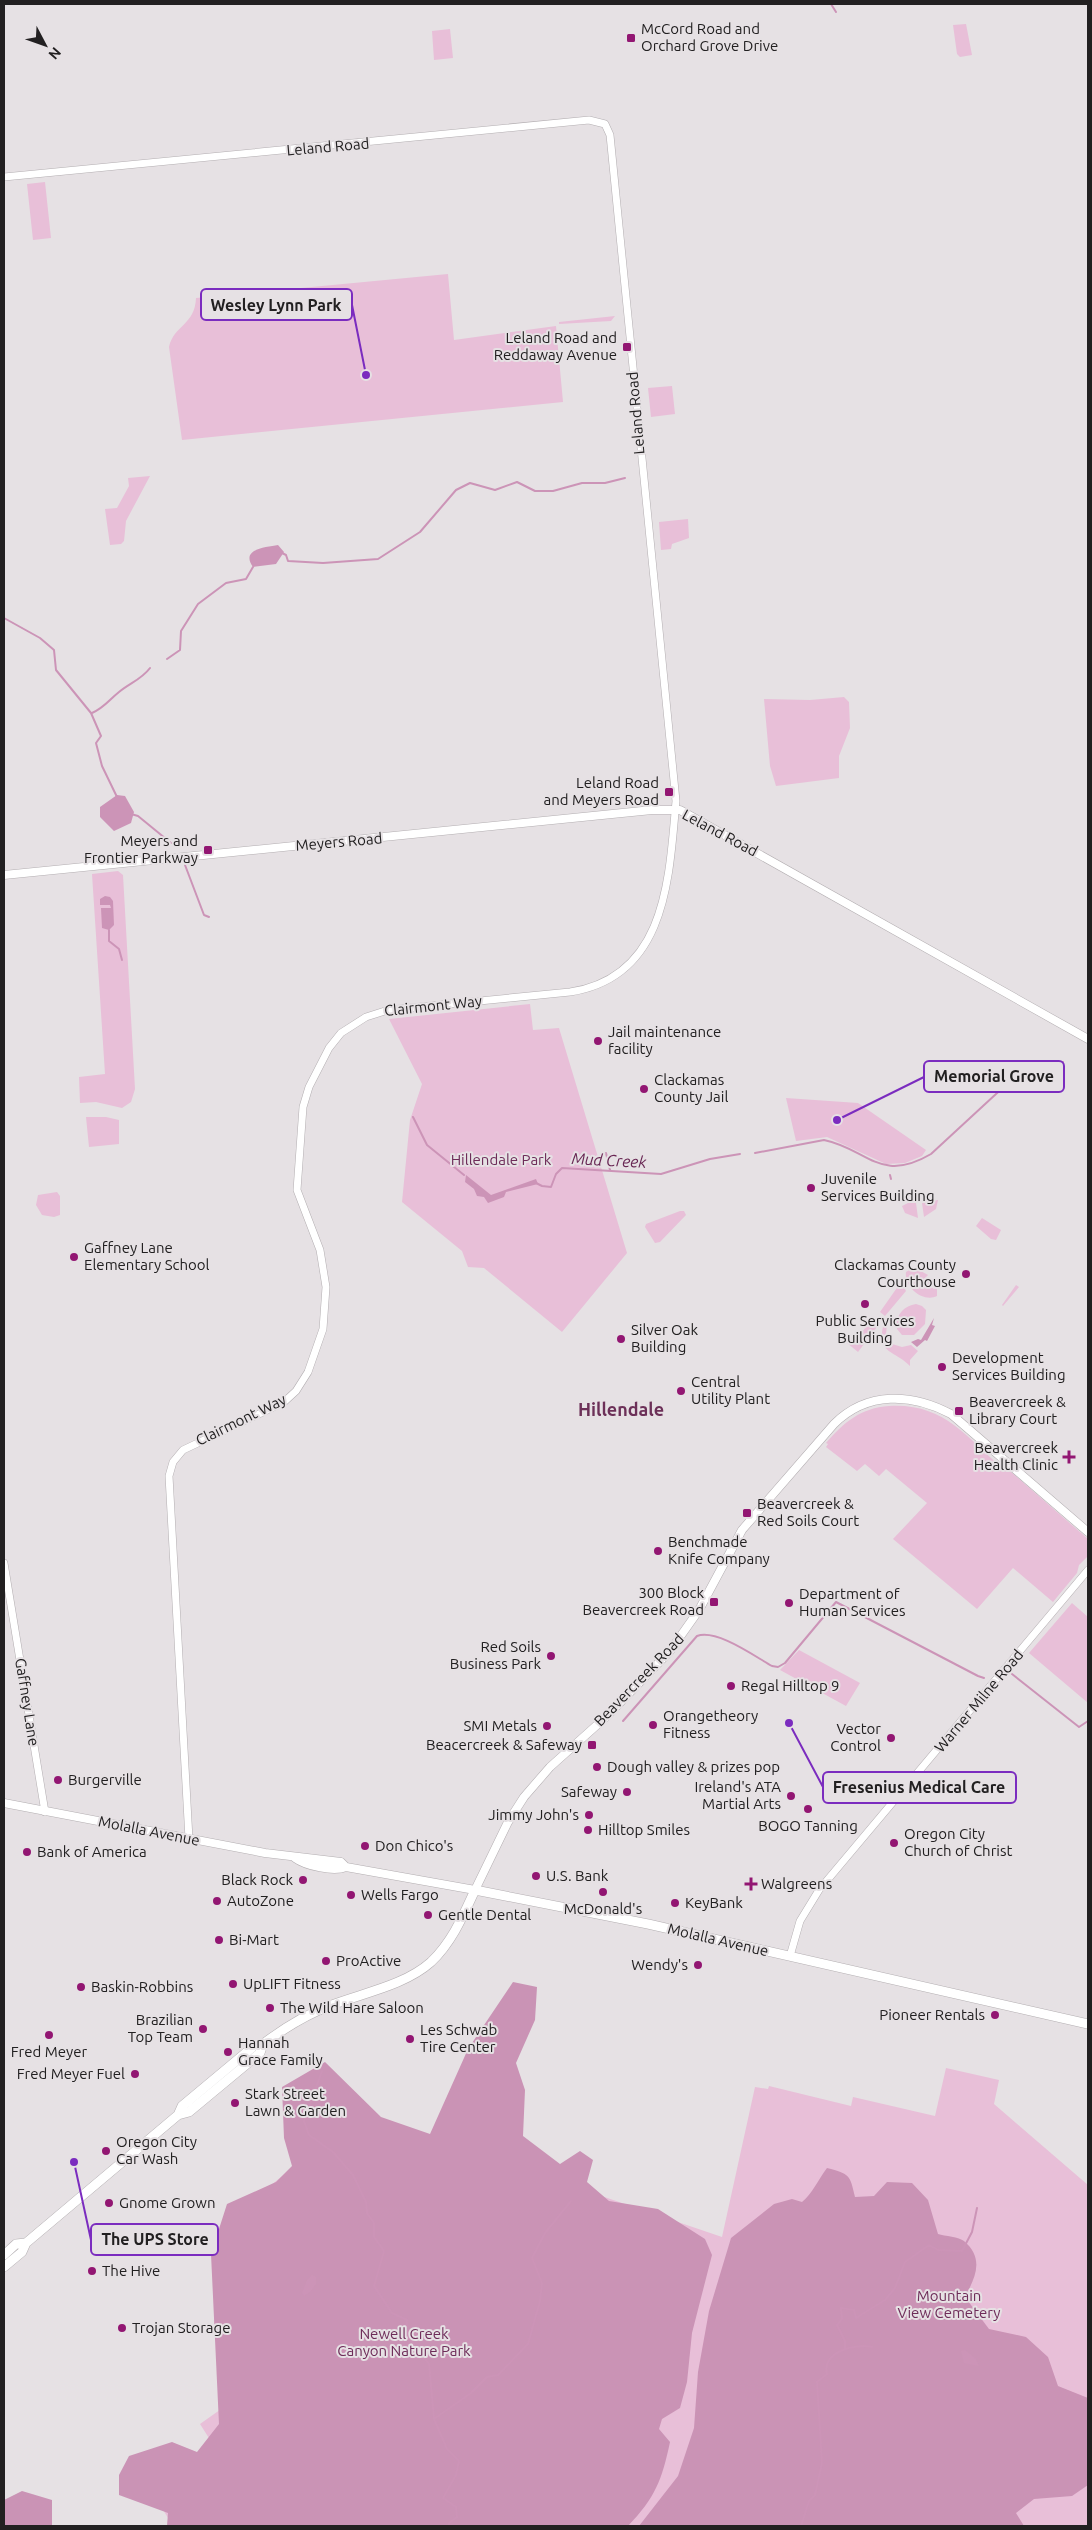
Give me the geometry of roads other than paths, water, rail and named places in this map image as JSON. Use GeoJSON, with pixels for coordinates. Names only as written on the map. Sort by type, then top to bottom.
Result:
{"type":"FeatureCollection","features":[{"type":"Feature","properties":{"kind":"main road","name":"Meyers Road"},"geometry":{"type":"LineString","coordinates":[[4,875],[652,810],[675,810]]}},
{"type":"Feature","properties":{"kind":"main road","name":"Leland Road"},"geometry":{"type":"LineString","coordinates":[[675,810],[688,814],[1088,1039]]}},
{"type":"Feature","properties":{"kind":"main road","name":"Beavercreek Road"},"geometry":{"type":"LineString","coordinates":[[178,2115],[182,2106],[254,2046],[263,2044],[316,2011],[404,1978],[424,1967],[451,1938],[508,1822],[524,1797],[550,1767],[600,1722],[670,1651],[699,1610],[742,1530],[834,1424],[854,1408],[879,1399],[899,1398],[926,1403],[951,1414],[1088,1532]]}},
{"type":"Feature","properties":{"kind":"main road","name":"Molalla Avenue"},"geometry":{"type":"LineString","coordinates":[[4,1803],[295,1858],[302,1856],[341,1862],[346,1867],[648,1924],[1088,2024]]}},
{"type":"Feature","properties":{"kind":"main road","name":"Beavercreek Road"},"geometry":{"type":"LineString","coordinates":[[4,2267],[22,2252],[26,2242],[178,2115],[189,2112],[260,2053],[263,2044]]}},
{"type":"Feature","properties":{"kind":"main road"},"geometry":{"type":"LineString","coordinates":[[203,2100],[204,2093],[222,2078],[231,2065]]}},
{"type":"Feature","properties":{"kind":"main road","name":"Beavercreek Road"},"geometry":{"type":"LineString","coordinates":[[4,2255],[16,2244],[26,2242]]}},
{"type":"Feature","properties":{"kind":"street","name":"Leland Road"},"geometry":{"type":"LineString","coordinates":[[4,176],[590,120],[605,124],[610,135],[675,810]]}},
{"type":"Feature","properties":{"kind":"street","name":"Clairmont Way"},"geometry":{"type":"LineString","coordinates":[[189,1839],[169,1490],[170,1470],[178,1455],[190,1445],[284,1402],[300,1386],[311,1366],[324,1322],[326,1287],[320,1250],[297,1190],[301,1116],[309,1087],[329,1048],[341,1033],[355,1022],[372,1014],[388,1010],[582,990],[603,984],[618,975],[638,954],[662,911],[675,810]]}},
{"type":"Feature","properties":{"kind":"street","name":"Gaffney Lane"},"geometry":{"type":"LineString","coordinates":[[4,1563],[45,1812]]}},
{"type":"Feature","properties":{"kind":"street","name":"Warner Milne Road"},"geometry":{"type":"LineString","coordinates":[[790,1956],[800,1921],[819,1890],[1088,1570]]}},
{"type":"Feature","properties":{"kind":"waterway"},"geometry":{"type":"LineString","coordinates":[[831,4],[836,12]]}},
{"type":"Feature","properties":{"kind":"waterway"},"geometry":{"type":"LineString","coordinates":[[282,553],[286,555],[288,561],[323,563],[378,559],[420,532],[456,490],[470,483],[495,490],[517,482],[535,491],[553,491],[582,483],[605,483],[625,478]]}},
{"type":"Feature","properties":{"kind":"waterway"},"geometry":{"type":"LineString","coordinates":[[167,659],[180,650],[181,631],[198,604],[226,583],[246,579],[253,567]]}},
{"type":"Feature","properties":{"kind":"waterway","name":"Mud Creek"},"geometry":{"type":"LineString","coordinates":[[4,618],[40,638],[54,650],[56,670],[91,713],[101,736],[96,743],[102,766],[117,797]]}},
{"type":"Feature","properties":{"kind":"waterway"},"geometry":{"type":"LineString","coordinates":[[92,713],[140,678],[150,668]]}},
{"type":"Feature","properties":{"kind":"waterway","name":"Mud Creek"},"geometry":{"type":"LineString","coordinates":[[131,814],[138,816],[171,843]]}},
{"type":"Feature","properties":{"kind":"waterway","name":"Mud Creek"},"geometry":{"type":"LineString","coordinates":[[185,865],[204,915],[209,917]]}},
{"type":"Feature","properties":{"kind":"waterway"},"geometry":{"type":"LineString","coordinates":[[109,930],[109,941],[119,949],[122,960]]}},
{"type":"Feature","properties":{"kind":"waterway","name":"Mud Creek"},"geometry":{"type":"LineString","coordinates":[[1032,1073],[1063,1062]]}},
{"type":"Feature","properties":{"kind":"waterway","name":"Mud Creek"},"geometry":{"type":"LineString","coordinates":[[755,1153],[824,1140],[839,1144],[875,1162],[886,1165],[899,1166],[914,1162],[931,1154],[1009,1082],[1018,1077]]}},
{"type":"Feature","properties":{"kind":"waterway","name":"Mud Creek"},"geometry":{"type":"LineString","coordinates":[[413,1117],[427,1145],[464,1175]]}},
{"type":"Feature","properties":{"kind":"waterway"},"geometry":{"type":"LineString","coordinates":[[606,1153],[610,1170]]}},
{"type":"Feature","properties":{"kind":"waterway","name":"Mud Creek"},"geometry":{"type":"LineString","coordinates":[[536,1183],[551,1187],[556,1174],[562,1168],[661,1174],[710,1159],[740,1154]]}},
{"type":"Feature","properties":{"kind":"waterway"},"geometry":{"type":"LineString","coordinates":[[890,1175],[891,1179]]}},
{"type":"Feature","properties":{"kind":"waterway"},"geometry":{"type":"LineString","coordinates":[[623,1721],[697,1636],[715,1636],[746,1650],[772,1666],[778,1667],[785,1663],[836,1602],[984,1678]]}},
{"type":"Feature","properties":{"kind":"waterway"},"geometry":{"type":"LineString","coordinates":[[1012,1674],[1079,1727],[1088,1721]]}},
{"type":"Feature","properties":{"kind":"waterway"},"geometry":{"type":"LineString","coordinates":[[322,2071],[304,2121],[309,2135],[333,2152],[353,2175],[366,2202],[367,2213],[374,2223],[374,2237],[384,2251],[374,2286],[392,2313],[407,2320],[406,2334],[429,2364],[434,2419],[447,2449],[459,2461],[456,2475],[443,2498],[456,2507],[457,2517],[449,2523],[449,2526]]}},
{"type":"Feature","properties":{"kind":"waterway"},"geometry":{"type":"LineString","coordinates":[[434,2419],[471,2393],[487,2377],[498,2375],[528,2344],[540,2301],[542,2283],[532,2258],[545,2233],[571,2201]]}},
{"type":"Feature","properties":{"kind":"waterway"},"geometry":{"type":"LineString","coordinates":[[845,2349],[845,2341],[837,2325],[842,2319],[841,2308],[854,2310],[856,2318],[885,2300],[895,2288],[905,2262],[929,2245],[938,2250],[962,2251],[972,2232],[977,2208]]}},
{"type":"Feature","properties":{"kind":"waterway"},"geometry":{"type":"LineString","coordinates":[[801,2526],[809,2501],[815,2495],[822,2463],[817,2382],[827,2374],[829,2360],[834,2355],[857,2346],[872,2347]]}},
{"type":"Feature","properties":{"kind":"place","name":"McCord Road and Orchard Grove Drive"},"geometry":{"type":"Point","coordinates":[631,38]}},
{"type":"Feature","properties":{"kind":"place","name":"Leland Road and Reddaway Avenue"},"geometry":{"type":"Point","coordinates":[627,347]}},
{"type":"Feature","properties":{"kind":"place","name":"Wesley Lynn Park"},"geometry":{"type":"Point","coordinates":[366,375]}},
{"type":"Feature","properties":{"kind":"place","name":"Leland Road and Meyers Road"},"geometry":{"type":"Point","coordinates":[669,792]}},
{"type":"Feature","properties":{"kind":"place","name":"Meyers and Frontier Parkway"},"geometry":{"type":"Point","coordinates":[208,850]}},
{"type":"Feature","properties":{"kind":"place","name":"Jail maintenance facility"},"geometry":{"type":"Point","coordinates":[598,1041]}},
{"type":"Feature","properties":{"kind":"place","name":"Clackamas County Jail"},"geometry":{"type":"Point","coordinates":[644,1089]}},
{"type":"Feature","properties":{"kind":"place","name":"Memorial Grove"},"geometry":{"type":"Point","coordinates":[837,1120]}},
{"type":"Feature","properties":{"kind":"place","name":"Juvenile Services Building"},"geometry":{"type":"Point","coordinates":[811,1188]}},
{"type":"Feature","properties":{"kind":"place","name":"Gaffney Lane Elementary School"},"geometry":{"type":"Point","coordinates":[74,1257]}},
{"type":"Feature","properties":{"kind":"place","name":"Clackamas County Courthouse"},"geometry":{"type":"Point","coordinates":[966,1274]}},
{"type":"Feature","properties":{"kind":"place","name":"Public Services Building"},"geometry":{"type":"Point","coordinates":[865,1304]}},
{"type":"Feature","properties":{"kind":"place","name":"Silver Oak Building"},"geometry":{"type":"Point","coordinates":[621,1339]}},
{"type":"Feature","properties":{"kind":"place","name":"Development Services Building"},"geometry":{"type":"Point","coordinates":[942,1367]}},
{"type":"Feature","properties":{"kind":"place","name":"Central Utility Plant"},"geometry":{"type":"Point","coordinates":[681,1391]}},
{"type":"Feature","properties":{"kind":"place","name":"Beavercreek & Library Court"},"geometry":{"type":"Point","coordinates":[959,1411]}},
{"type":"Feature","properties":{"kind":"place","name":"Beavercreek Health Clinic"},"geometry":{"type":"Point","coordinates":[1069,1457]}},
{"type":"Feature","properties":{"kind":"place","name":"Beavercreek & Red Soils Court"},"geometry":{"type":"Point","coordinates":[747,1513]}},
{"type":"Feature","properties":{"kind":"place","name":"Benchmade Knife Company"},"geometry":{"type":"Point","coordinates":[658,1551]}},
{"type":"Feature","properties":{"kind":"place","name":"300 Block Beavercreek Road"},"geometry":{"type":"Point","coordinates":[714,1602]}},
{"type":"Feature","properties":{"kind":"place","name":"Department of Human Services"},"geometry":{"type":"Point","coordinates":[789,1603]}},
{"type":"Feature","properties":{"kind":"place","name":"Red Soils Business Park"},"geometry":{"type":"Point","coordinates":[551,1656]}},
{"type":"Feature","properties":{"kind":"place","name":"Regal Hilltop 9"},"geometry":{"type":"Point","coordinates":[731,1686]}},
{"type":"Feature","properties":{"kind":"place","name":"Fresenius Medical Care"},"geometry":{"type":"Point","coordinates":[789,1723]}},
{"type":"Feature","properties":{"kind":"place","name":"Orangetheory Fitness"},"geometry":{"type":"Point","coordinates":[653,1725]}},
{"type":"Feature","properties":{"kind":"place","name":"SMI Metals"},"geometry":{"type":"Point","coordinates":[547,1726]}},
{"type":"Feature","properties":{"kind":"place","name":"Vector Control"},"geometry":{"type":"Point","coordinates":[891,1738]}},
{"type":"Feature","properties":{"kind":"place","name":"Beacercreek & Safeway"},"geometry":{"type":"Point","coordinates":[592,1745]}},
{"type":"Feature","properties":{"kind":"place","name":"Dough valley & prizes pop"},"geometry":{"type":"Point","coordinates":[597,1767]}},
{"type":"Feature","properties":{"kind":"place","name":"Burgerville"},"geometry":{"type":"Point","coordinates":[58,1780]}},
{"type":"Feature","properties":{"kind":"place","name":"Safeway"},"geometry":{"type":"Point","coordinates":[627,1792]}},
{"type":"Feature","properties":{"kind":"place","name":"Ireland's ATA Martial Arts"},"geometry":{"type":"Point","coordinates":[791,1796]}},
{"type":"Feature","properties":{"kind":"place","name":"BOGO Tanning"},"geometry":{"type":"Point","coordinates":[808,1809]}},
{"type":"Feature","properties":{"kind":"place","name":"Jimmy John's"},"geometry":{"type":"Point","coordinates":[589,1815]}},
{"type":"Feature","properties":{"kind":"place","name":"Hilltop Smiles"},"geometry":{"type":"Point","coordinates":[588,1830]}},
{"type":"Feature","properties":{"kind":"place","name":"Oregon City Church of Christ"},"geometry":{"type":"Point","coordinates":[894,1843]}},
{"type":"Feature","properties":{"kind":"place","name":"Don Chico's"},"geometry":{"type":"Point","coordinates":[365,1846]}},
{"type":"Feature","properties":{"kind":"place","name":"Bank of America"},"geometry":{"type":"Point","coordinates":[27,1852]}},
{"type":"Feature","properties":{"kind":"place","name":"U.S. Bank"},"geometry":{"type":"Point","coordinates":[536,1876]}},
{"type":"Feature","properties":{"kind":"place","name":"Black Rock"},"geometry":{"type":"Point","coordinates":[303,1880]}},
{"type":"Feature","properties":{"kind":"place","name":"Walgreens"},"geometry":{"type":"Point","coordinates":[751,1884]}},
{"type":"Feature","properties":{"kind":"place","name":"McDonald's"},"geometry":{"type":"Point","coordinates":[603,1892]}},
{"type":"Feature","properties":{"kind":"place","name":"Wells Fargo"},"geometry":{"type":"Point","coordinates":[351,1895]}},
{"type":"Feature","properties":{"kind":"place","name":"AutoZone"},"geometry":{"type":"Point","coordinates":[217,1901]}},
{"type":"Feature","properties":{"kind":"place","name":"KeyBank"},"geometry":{"type":"Point","coordinates":[675,1903]}},
{"type":"Feature","properties":{"kind":"place","name":"Gentle Dental"},"geometry":{"type":"Point","coordinates":[428,1915]}},
{"type":"Feature","properties":{"kind":"place","name":"Bi-Mart"},"geometry":{"type":"Point","coordinates":[219,1940]}},
{"type":"Feature","properties":{"kind":"place","name":"ProActive"},"geometry":{"type":"Point","coordinates":[326,1961]}},
{"type":"Feature","properties":{"kind":"place","name":"Wendy's"},"geometry":{"type":"Point","coordinates":[698,1965]}},
{"type":"Feature","properties":{"kind":"place","name":"UpLIFT Fitness"},"geometry":{"type":"Point","coordinates":[233,1984]}},
{"type":"Feature","properties":{"kind":"place","name":"Baskin-Robbins"},"geometry":{"type":"Point","coordinates":[81,1987]}},
{"type":"Feature","properties":{"kind":"place","name":"The Wild Hare Saloon"},"geometry":{"type":"Point","coordinates":[270,2008]}},
{"type":"Feature","properties":{"kind":"place","name":"Pioneer Rentals"},"geometry":{"type":"Point","coordinates":[995,2015]}},
{"type":"Feature","properties":{"kind":"place","name":"Brazilian Top Team"},"geometry":{"type":"Point","coordinates":[203,2029]}},
{"type":"Feature","properties":{"kind":"place","name":"Fred Meyer"},"geometry":{"type":"Point","coordinates":[49,2035]}},
{"type":"Feature","properties":{"kind":"place","name":"Les Schwab Tire Center"},"geometry":{"type":"Point","coordinates":[410,2039]}},
{"type":"Feature","properties":{"kind":"place","name":"Hannah Grace Family"},"geometry":{"type":"Point","coordinates":[228,2052]}},
{"type":"Feature","properties":{"kind":"place","name":"Fred Meyer Fuel"},"geometry":{"type":"Point","coordinates":[135,2074]}},
{"type":"Feature","properties":{"kind":"place","name":"Stark Street Lawn & Garden"},"geometry":{"type":"Point","coordinates":[235,2103]}},
{"type":"Feature","properties":{"kind":"place","name":"Oregon City Car Wash"},"geometry":{"type":"Point","coordinates":[106,2151]}},
{"type":"Feature","properties":{"kind":"place","name":"The UPS Store"},"geometry":{"type":"Point","coordinates":[74,2162]}},
{"type":"Feature","properties":{"kind":"place","name":"Gnome Grown"},"geometry":{"type":"Point","coordinates":[109,2203]}},
{"type":"Feature","properties":{"kind":"place","name":"The Hive"},"geometry":{"type":"Point","coordinates":[92,2271]}},
{"type":"Feature","properties":{"kind":"place","name":"Trojan Storage"},"geometry":{"type":"Point","coordinates":[122,2328]}},
{"type":"Feature","properties":{"kind":"district","name":"Hillendale"},"geometry":{"type":"Point","coordinates":[621,1410]}},
{"type":"Feature","properties":{"kind":"park label","name":"Hillendale Park"},"geometry":{"type":"Point","coordinates":[501,1160]}},
{"type":"Feature","properties":{"kind":"park label","name":"Mountain View Cemetery"},"geometry":{"type":"Point","coordinates":[949,2304]}},
{"type":"Feature","properties":{"kind":"park label","name":"Newell Creek Canyon Nature Park"},"geometry":{"type":"Point","coordinates":[404,2342]}}]}
